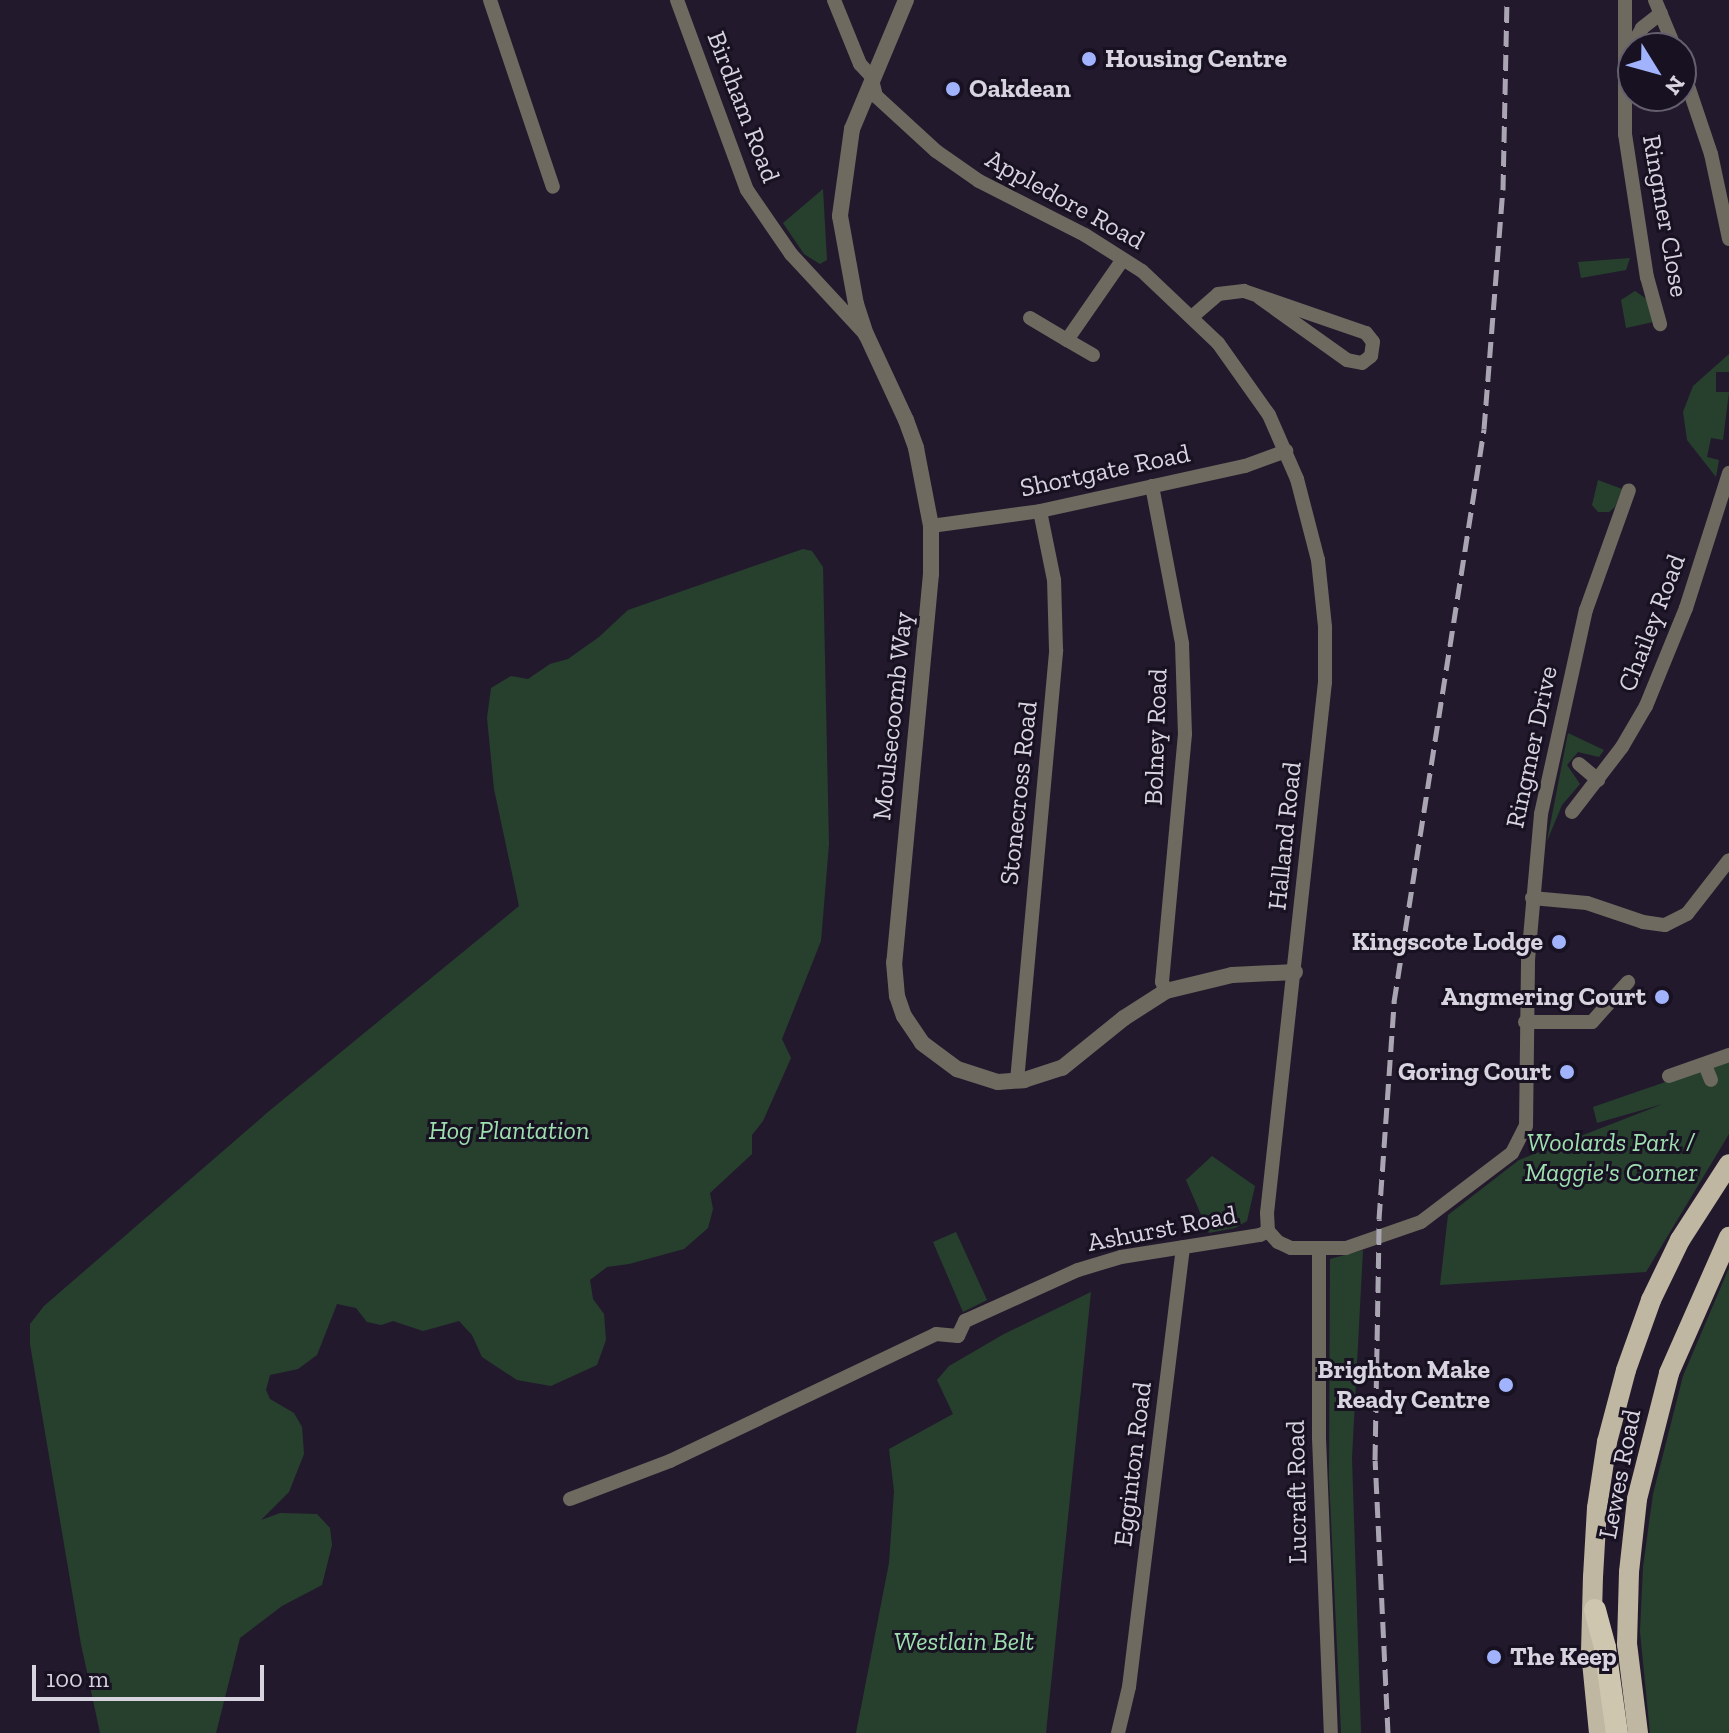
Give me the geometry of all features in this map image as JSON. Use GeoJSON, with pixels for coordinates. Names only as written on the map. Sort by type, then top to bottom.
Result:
{"type":"FeatureCollection","features":[{"type":"Feature","properties":{"kind":"highway"},"geometry":{"type":"LineString","coordinates":[[1595,1610],[1605,1648],[1617,1733]]}},
{"type":"Feature","properties":{"kind":"main road","name":"Lewes Road"},"geometry":{"type":"LineString","coordinates":[[1599,1733],[1591,1652],[1597,1508],[1607,1442],[1626,1370],[1651,1300],[1680,1240],[1729,1164]]}},
{"type":"Feature","properties":{"kind":"main road","name":"Lewes Road"},"geometry":{"type":"LineString","coordinates":[[1638,1733],[1627,1644],[1629,1572],[1637,1499],[1669,1373],[1729,1237]]}},
{"type":"Feature","properties":{"kind":"street"},"geometry":{"type":"LineString","coordinates":[[490,0],[553,187]]}},
{"type":"Feature","properties":{"kind":"street","name":"Birdham Road"},"geometry":{"type":"LineString","coordinates":[[677,0],[747,190],[791,254],[866,334]]}},
{"type":"Feature","properties":{"kind":"street","name":"Appledore Road"},"geometry":{"type":"LineString","coordinates":[[834,0],[860,64],[871,76],[876,96],[953,165],[1123,259],[1193,316],[1242,372],[1269,415],[1286,451]]}},
{"type":"Feature","properties":{"kind":"street","name":"Moulsecoomb Way"},"geometry":{"type":"LineString","coordinates":[[906,0],[871,76],[847,150],[840,216],[845,258],[866,334],[916,448],[931,526],[931,574],[897,915],[895,982],[907,1023],[938,1057],[971,1076],[1017,1081],[1039,1078],[1062,1068],[1124,1018],[1166,991],[1190,983],[1247,973],[1295,972]]}},
{"type":"Feature","properties":{"kind":"street","name":"Ringmer Close"},"geometry":{"type":"LineString","coordinates":[[1624,32],[1625,0]]}},
{"type":"Feature","properties":{"kind":"street"},"geometry":{"type":"LineString","coordinates":[[1639,32],[1658,6]]}},
{"type":"Feature","properties":{"kind":"street"},"geometry":{"type":"LineString","coordinates":[[1658,6],[1669,32]]}},
{"type":"Feature","properties":{"kind":"street","name":"Ringmer Close"},"geometry":{"type":"LineString","coordinates":[[1626,112],[1631,187],[1660,324]]}},
{"type":"Feature","properties":{"kind":"street"},"geometry":{"type":"LineString","coordinates":[[1697,112],[1711,154],[1729,239]]}},
{"type":"Feature","properties":{"kind":"street"},"geometry":{"type":"LineString","coordinates":[[1067,340],[1123,259]]}},
{"type":"Feature","properties":{"kind":"street"},"geometry":{"type":"LineString","coordinates":[[1193,316],[1225,292],[1244,291],[1366,333],[1373,342],[1374,352],[1367,360],[1353,363],[1260,298]]}},
{"type":"Feature","properties":{"kind":"street"},"geometry":{"type":"LineString","coordinates":[[1030,318],[1093,355]]}},
{"type":"Feature","properties":{"kind":"street","name":"Shortgate Road"},"geometry":{"type":"LineString","coordinates":[[931,526],[1040,511],[1245,466],[1286,451]]}},
{"type":"Feature","properties":{"kind":"street","name":"Halland Road"},"geometry":{"type":"LineString","coordinates":[[1268,1231],[1267,1213],[1323,714],[1326,645],[1316,549],[1286,451]]}},
{"type":"Feature","properties":{"kind":"street","name":"Chailey Road"},"geometry":{"type":"LineString","coordinates":[[1572,812],[1598,780],[1646,706],[1686,608],[1729,473]]}},
{"type":"Feature","properties":{"kind":"street","name":"Bolney Road"},"geometry":{"type":"LineString","coordinates":[[1152,486],[1182,644],[1185,734],[1162,982],[1166,991]]}},
{"type":"Feature","properties":{"kind":"street","name":"Ringmer Drive"},"geometry":{"type":"LineString","coordinates":[[1526,1126],[1525,1022],[1532,898],[1541,814],[1586,610],[1629,490]]}},
{"type":"Feature","properties":{"kind":"street","name":"Stonecross Road"},"geometry":{"type":"LineString","coordinates":[[1017,1081],[1056,650],[1054,580],[1040,511]]}},
{"type":"Feature","properties":{"kind":"street"},"geometry":{"type":"LineString","coordinates":[[1579,764],[1598,780]]}},
{"type":"Feature","properties":{"kind":"street"},"geometry":{"type":"LineString","coordinates":[[1532,898],[1587,903],[1643,922],[1665,925],[1687,914],[1729,860]]}},
{"type":"Feature","properties":{"kind":"street"},"geometry":{"type":"LineString","coordinates":[[1525,1022],[1592,1022],[1628,982]]}},
{"type":"Feature","properties":{"kind":"street"},"geometry":{"type":"LineString","coordinates":[[1669,1076],[1729,1055]]}},
{"type":"Feature","properties":{"kind":"street"},"geometry":{"type":"LineString","coordinates":[[1705,1065],[1711,1080]]}},
{"type":"Feature","properties":{"kind":"street","name":"Ashurst Road"},"geometry":{"type":"LineString","coordinates":[[570,1499],[670,1461],[936,1334],[958,1336],[965,1321],[1066,1275],[1121,1257],[1268,1231],[1286,1247],[1319,1250],[1346,1248],[1421,1222],[1512,1153],[1526,1126]]}},
{"type":"Feature","properties":{"kind":"street","name":"Egginton Road"},"geometry":{"type":"LineString","coordinates":[[1118,1733],[1129,1687],[1183,1247]]}},
{"type":"Feature","properties":{"kind":"street","name":"Lucraft Road"},"geometry":{"type":"LineString","coordinates":[[1319,1250],[1319,1438],[1331,1733]]}},
{"type":"Feature","properties":{"kind":"street"},"geometry":{"type":"LineString","coordinates":[[1113,1686],[1129,1687]]}},
{"type":"Feature","properties":{"kind":"green space"},"geometry":{"type":"Polygon","coordinates":[[[823,189],[827,260],[820,264],[804,254],[783,223],[823,189]]]}},
{"type":"Feature","properties":{"kind":"green space"},"geometry":{"type":"Polygon","coordinates":[[[1630,258],[1626,270],[1581,278],[1578,262],[1630,258]]]}},
{"type":"Feature","properties":{"kind":"green space"},"geometry":{"type":"Polygon","coordinates":[[[1635,291],[1648,300],[1653,322],[1626,328],[1621,300],[1635,291]]]}},
{"type":"Feature","properties":{"kind":"green space"},"geometry":{"type":"Polygon","coordinates":[[[1729,354],[1729,372],[1716,372],[1716,392],[1729,392],[1723,440],[1711,438],[1707,457],[1719,460],[1716,477],[1687,440],[1683,412],[1693,386],[1729,354]]]}},
{"type":"Feature","properties":{"kind":"green space"},"geometry":{"type":"Polygon","coordinates":[[[1598,480],[1622,489],[1615,507],[1609,512],[1598,512],[1592,505],[1598,480]]]}},
{"type":"Feature","properties":{"kind":"green space","name":"Hog Plantation"},"geometry":{"type":"Polygon","coordinates":[[[803,549],[812,551],[823,567],[829,844],[821,941],[782,1039],[791,1058],[763,1121],[752,1135],[752,1154],[710,1193],[713,1209],[708,1228],[684,1249],[607,1267],[590,1280],[593,1299],[604,1314],[606,1340],[597,1365],[551,1386],[517,1380],[482,1357],[472,1335],[459,1321],[423,1331],[393,1321],[381,1325],[367,1322],[356,1308],[337,1304],[317,1355],[298,1369],[270,1375],[266,1390],[270,1399],[294,1413],[302,1427],[304,1454],[289,1492],[261,1520],[280,1513],[317,1514],[330,1528],[332,1545],[322,1585],[282,1606],[240,1638],[216,1733],[100,1733],[81,1644],[30,1344],[30,1324],[44,1306],[268,1112],[519,906],[494,789],[487,718],[491,688],[511,676],[528,679],[550,664],[568,659],[599,637],[628,610],[803,549]]]}},
{"type":"Feature","properties":{"kind":"green space"},"geometry":{"type":"Polygon","coordinates":[[[1568,733],[1604,750],[1599,757],[1578,752],[1567,765],[1580,784],[1562,805],[1547,841],[1568,733]]]}},
{"type":"Feature","properties":{"kind":"green space","name":"Woolards Park / Maggie's Corner"},"geometry":{"type":"Polygon","coordinates":[[[1729,1060],[1729,1134],[1646,1272],[1440,1285],[1448,1215],[1519,1160],[1663,1104],[1597,1123],[1593,1107],[1729,1060]]]}},
{"type":"Feature","properties":{"kind":"green space"},"geometry":{"type":"Polygon","coordinates":[[[1212,1156],[1255,1186],[1247,1221],[1235,1228],[1209,1233],[1186,1180],[1212,1156]]]}},
{"type":"Feature","properties":{"kind":"green space"},"geometry":{"type":"Polygon","coordinates":[[[956,1232],[987,1300],[963,1312],[933,1242],[956,1232]]]}},
{"type":"Feature","properties":{"kind":"green space"},"geometry":{"type":"Polygon","coordinates":[[[1363,1250],[1352,1458],[1361,1733],[1341,1733],[1329,1477],[1330,1259],[1363,1250]]]}},
{"type":"Feature","properties":{"kind":"green space"},"geometry":{"type":"Polygon","coordinates":[[[1729,1268],[1729,1733],[1650,1733],[1640,1632],[1643,1567],[1653,1494],[1683,1376],[1729,1268]]]}},
{"type":"Feature","properties":{"kind":"green space","name":"Westlain Belt"},"geometry":{"type":"Polygon","coordinates":[[[1091,1292],[1046,1733],[856,1733],[889,1563],[894,1491],[889,1449],[953,1414],[937,1380],[949,1366],[1004,1334],[1091,1292]]]}},
{"type":"Feature","properties":{"kind":"railway"},"geometry":{"type":"LineString","coordinates":[[1388,1733],[1375,1460],[1379,1219],[1394,1002],[1484,429],[1503,190],[1507,0]]}},
{"type":"Feature","properties":{"kind":"place","name":"Housing Centre"},"geometry":{"type":"Point","coordinates":[1089,59]}},
{"type":"Feature","properties":{"kind":"place","name":"Oakdean"},"geometry":{"type":"Point","coordinates":[953,89]}},
{"type":"Feature","properties":{"kind":"place","name":"Kingscote Lodge"},"geometry":{"type":"Point","coordinates":[1559,942]}},
{"type":"Feature","properties":{"kind":"place","name":"Angmering Court"},"geometry":{"type":"Point","coordinates":[1662,997]}},
{"type":"Feature","properties":{"kind":"place","name":"Goring Court"},"geometry":{"type":"Point","coordinates":[1567,1072]}},
{"type":"Feature","properties":{"kind":"place","name":"Brighton Make Ready Centre"},"geometry":{"type":"Point","coordinates":[1506,1385]}},
{"type":"Feature","properties":{"kind":"place","name":"The Keep"},"geometry":{"type":"Point","coordinates":[1494,1657]}}]}
